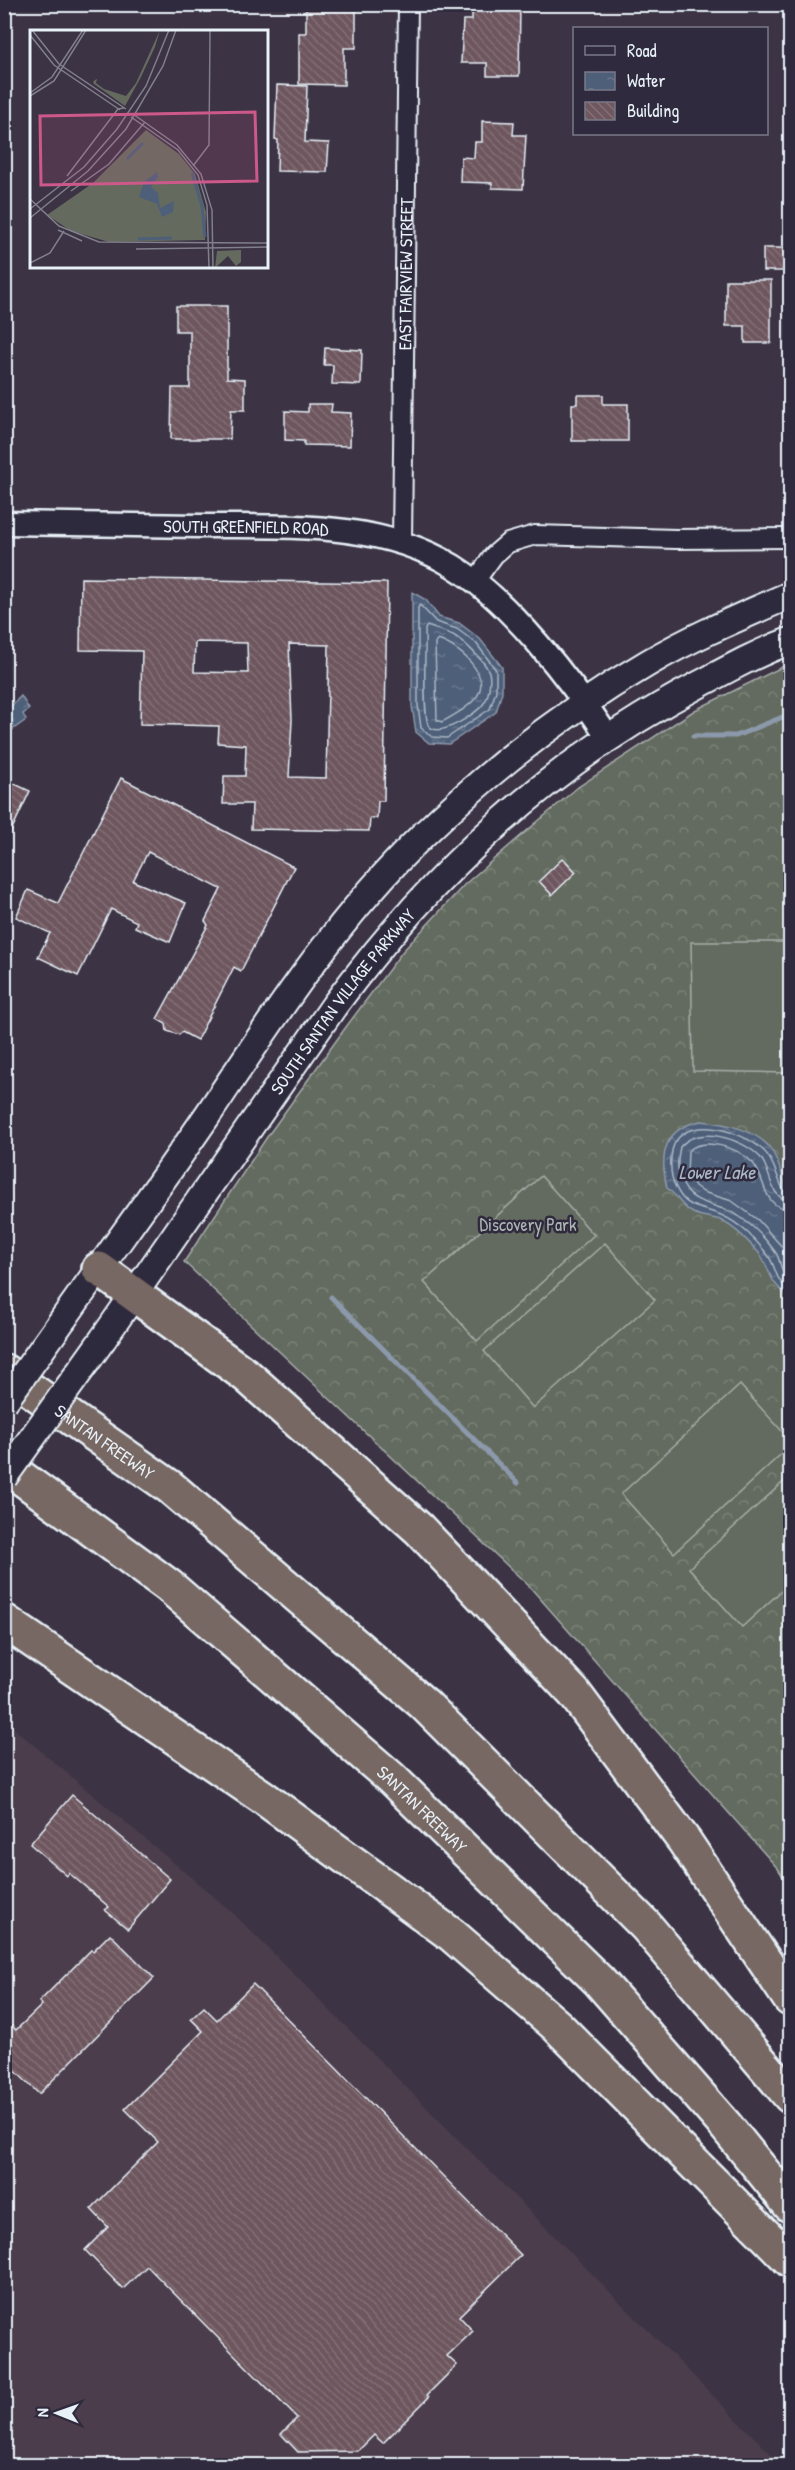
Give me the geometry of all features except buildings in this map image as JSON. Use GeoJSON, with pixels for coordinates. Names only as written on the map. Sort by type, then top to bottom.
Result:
{"type":"FeatureCollection","features":[{"type":"Feature","properties":{"kind":"highway"},"geometry":{"type":"LineString","coordinates":[[99,1269],[247,1376],[419,1529],[573,1693],[685,1842],[790,1999]]}},
{"type":"Feature","properties":{"kind":"highway","name":"SANTAN FREEWAY"},"geometry":{"type":"LineString","coordinates":[[4,1371],[170,1487],[424,1704],[646,1926],[790,2096]]}},
{"type":"Feature","properties":{"kind":"highway","name":"SANTAN FREEWAY"},"geometry":{"type":"LineString","coordinates":[[4,1466],[169,1586],[391,1778],[598,1981],[725,2125],[790,2205]]}},
{"type":"Feature","properties":{"kind":"highway"},"geometry":{"type":"LineString","coordinates":[[4,1621],[264,1798],[452,1935],[557,2026],[790,2260]]}},
{"type":"Feature","properties":{"kind":"main road"},"geometry":{"type":"LineString","coordinates":[[4,1402],[190,1141],[289,995],[362,902],[422,836],[525,747],[585,702],[649,662],[790,596]]}},
{"type":"Feature","properties":{"kind":"main road","name":"SOUTH SANTAN VILLAGE PARKWAY"},"geometry":{"type":"LineString","coordinates":[[4,1477],[135,1294],[295,1060],[370,957],[426,892],[481,839],[534,794],[608,737],[676,696],[790,641]]}},
{"type":"Feature","properties":{"kind":"street","name":"EAST FAIRVIEW STREET"},"geometry":{"type":"LineString","coordinates":[[402,542],[408,4]]}},
{"type":"Feature","properties":{"kind":"street","name":"SOUTH GREENFIELD ROAD"},"geometry":{"type":"LineString","coordinates":[[4,523],[340,530],[402,542],[453,566],[475,581],[528,635],[585,702],[608,737]]}},
{"type":"Feature","properties":{"kind":"street"},"geometry":{"type":"LineString","coordinates":[[475,581],[494,555],[508,543],[535,535],[676,539],[790,538]]}},
{"type":"Feature","properties":{"kind":"shaded area"},"geometry":{"type":"Polygon","coordinates":[[[4,1720],[232,1912],[782,2465],[5,2465],[4,1720]]]}},
{"type":"Feature","properties":{"kind":"green space","name":"Discovery Park"},"geometry":{"type":"Polygon","coordinates":[[[790,663],[790,1888],[779,1870],[529,1586],[184,1262],[269,1134],[346,1027],[402,952],[465,884],[578,787],[695,710],[790,663]]]}},
{"type":"Feature","properties":{"kind":"green space"},"geometry":{"type":"Polygon","coordinates":[[[691,942],[790,942],[790,1073],[693,1071],[691,942]]]}},
{"type":"Feature","properties":{"kind":"green space"},"geometry":{"type":"Polygon","coordinates":[[[541,1176],[594,1235],[477,1341],[424,1282],[541,1176]]]}},
{"type":"Feature","properties":{"kind":"green space"},"geometry":{"type":"Polygon","coordinates":[[[605,1243],[655,1300],[533,1408],[484,1351],[605,1243]]]}},
{"type":"Feature","properties":{"kind":"green space"},"geometry":{"type":"Polygon","coordinates":[[[740,1385],[790,1440],[790,1446],[674,1553],[621,1494],[740,1385]]]}},
{"type":"Feature","properties":{"kind":"green space"},"geometry":{"type":"Polygon","coordinates":[[[790,1476],[790,1583],[742,1627],[689,1568],[790,1476]]]}},
{"type":"Feature","properties":{"kind":"water"},"geometry":{"type":"Polygon","coordinates":[[[412,592],[426,600],[439,617],[459,623],[480,639],[502,667],[502,692],[496,712],[449,744],[429,743],[416,732],[412,706],[412,592]]]}},
{"type":"Feature","properties":{"kind":"water"},"geometry":{"type":"Polygon","coordinates":[[[21,696],[29,709],[23,714],[26,720],[5,735],[5,704],[9,708],[21,696]]]}},
{"type":"Feature","properties":{"kind":"water","name":"Lower Lake"},"geometry":{"type":"Polygon","coordinates":[[[701,1121],[730,1126],[750,1133],[759,1138],[772,1151],[785,1184],[788,1203],[791,1240],[790,1296],[774,1282],[759,1253],[731,1226],[720,1220],[693,1213],[667,1188],[664,1154],[667,1144],[679,1130],[701,1121]]]}},
{"type":"Feature","properties":{"kind":"waterway"},"geometry":{"type":"LineString","coordinates":[[693,736],[736,736],[790,714]]}},
{"type":"Feature","properties":{"kind":"waterway"},"geometry":{"type":"LineString","coordinates":[[331,1297],[518,1483]]}}]}
